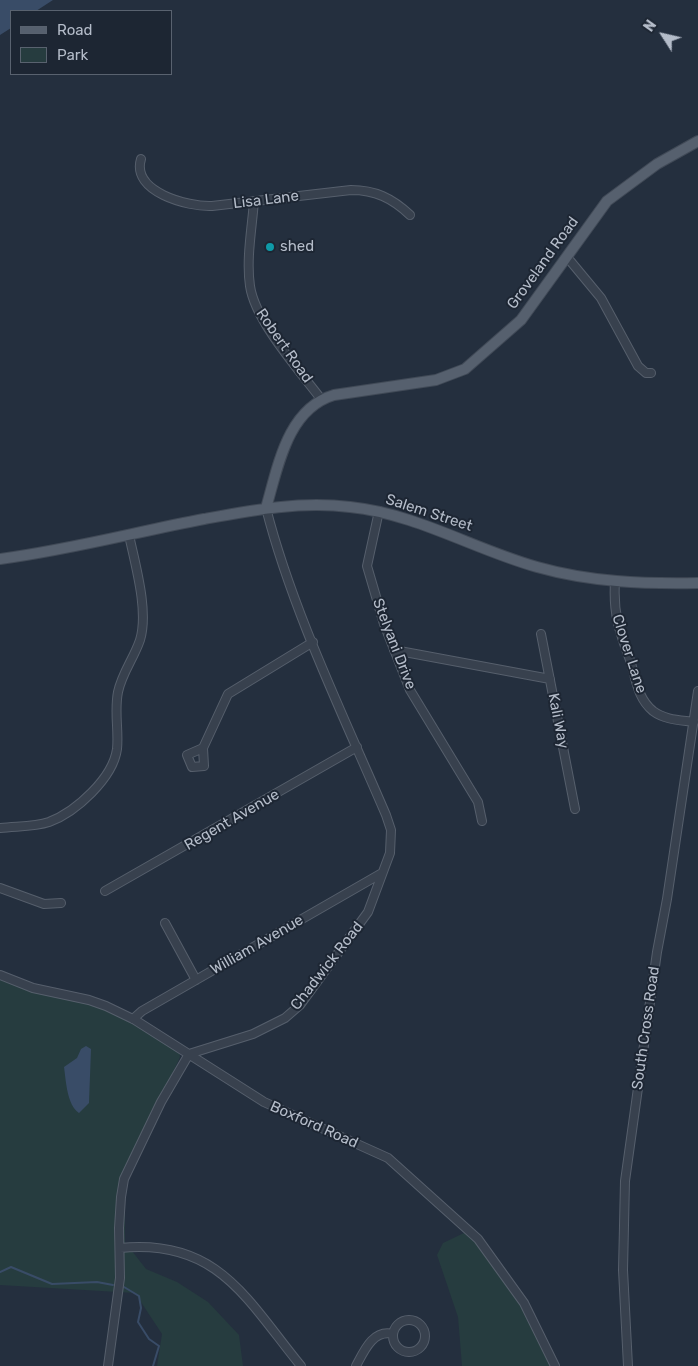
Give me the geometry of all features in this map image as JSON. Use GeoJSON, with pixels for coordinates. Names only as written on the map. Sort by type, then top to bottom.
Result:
{"type":"FeatureCollection","features":[{"type":"Feature","properties":{"kind":"main road","name":"Groveland Road"},"geometry":{"type":"LineString","coordinates":[[321,399],[354,391],[436,380],[465,369],[521,320],[598,212],[614,194],[657,164],[698,141]]}},
{"type":"Feature","properties":{"kind":"main road"},"geometry":{"type":"LineString","coordinates":[[266,508],[289,437],[308,410],[321,399]]}},
{"type":"Feature","properties":{"kind":"main road","name":"Salem Street"},"geometry":{"type":"LineString","coordinates":[[0,558],[266,508],[305,504],[379,511],[428,526],[536,567],[615,582],[698,583]]}},
{"type":"Feature","properties":{"kind":"street","name":"Lisa Lane"},"geometry":{"type":"LineString","coordinates":[[141,158],[140,169],[144,178],[158,192],[173,200],[200,207],[364,190],[384,196],[410,215]]}},
{"type":"Feature","properties":{"kind":"street","name":"Robert Road"},"geometry":{"type":"LineString","coordinates":[[254,201],[250,275],[254,300],[265,322],[321,399]]}},
{"type":"Feature","properties":{"kind":"street"},"geometry":{"type":"LineString","coordinates":[[566,257],[601,298],[638,366],[651,373]]}},
{"type":"Feature","properties":{"kind":"street","name":"Chadwick Road"},"geometry":{"type":"LineString","coordinates":[[190,1054],[253,1034],[285,1018],[295,1010],[360,924],[371,904],[390,853],[391,830],[281,560],[266,508]]}},
{"type":"Feature","properties":{"kind":"street","name":"Stelyani Drive"},"geometry":{"type":"LineString","coordinates":[[379,511],[367,566],[394,650],[419,705],[478,802],[482,821]]}},
{"type":"Feature","properties":{"kind":"street"},"geometry":{"type":"LineString","coordinates":[[0,828],[49,822],[103,782],[114,762],[118,743],[116,707],[118,692],[126,668],[139,641],[143,625],[129,534]]}},
{"type":"Feature","properties":{"kind":"street","name":"Clover Lane"},"geometry":{"type":"LineString","coordinates":[[615,582],[614,604],[618,632],[640,694],[648,706],[660,716],[694,722]]}},
{"type":"Feature","properties":{"kind":"street","name":"Kali Way"},"geometry":{"type":"LineString","coordinates":[[541,634],[575,808]]}},
{"type":"Feature","properties":{"kind":"street"},"geometry":{"type":"LineString","coordinates":[[202,748],[228,694],[313,642]]}},
{"type":"Feature","properties":{"kind":"street"},"geometry":{"type":"LineString","coordinates":[[394,650],[550,679]]}},
{"type":"Feature","properties":{"kind":"street","name":"South Cross Road"},"geometry":{"type":"LineString","coordinates":[[628,1366],[623,1270],[625,1181],[657,952],[667,899],[698,691]]}},
{"type":"Feature","properties":{"kind":"street","name":"Regent Avenue"},"geometry":{"type":"LineString","coordinates":[[105,891],[357,747]]}},
{"type":"Feature","properties":{"kind":"street","name":"William Avenue"},"geometry":{"type":"LineString","coordinates":[[133,1019],[142,1011],[382,873]]}},
{"type":"Feature","properties":{"kind":"street"},"geometry":{"type":"LineString","coordinates":[[0,888],[44,904],[61,903]]}},
{"type":"Feature","properties":{"kind":"street"},"geometry":{"type":"LineString","coordinates":[[165,923],[196,980]]}},
{"type":"Feature","properties":{"kind":"street","name":"Boxford Road"},"geometry":{"type":"LineString","coordinates":[[0,975],[33,988],[89,1000],[133,1019],[264,1102],[388,1158],[466,1227],[493,1258],[524,1303],[555,1366]]}},
{"type":"Feature","properties":{"kind":"street"},"geometry":{"type":"LineString","coordinates":[[108,1366],[120,1278],[120,1197],[128,1170],[161,1102],[190,1054]]}},
{"type":"Feature","properties":{"kind":"street"},"geometry":{"type":"LineString","coordinates":[[120,1248],[153,1247],[172,1250],[196,1258],[226,1276],[241,1290],[301,1366]]}},
{"type":"Feature","properties":{"kind":"street"},"geometry":{"type":"LineString","coordinates":[[411,1320],[422,1326],[425,1338],[419,1348],[407,1352],[396,1346],[394,1334],[400,1323],[411,1320]]}},
{"type":"Feature","properties":{"kind":"street"},"geometry":{"type":"LineString","coordinates":[[356,1366],[374,1338],[386,1332],[394,1334]]}},
{"type":"Feature","properties":{"kind":"green space"},"geometry":{"type":"Polygon","coordinates":[[[0,978],[92,1003],[134,1022],[179,1051],[180,1057],[119,1190],[125,1201],[125,1242],[146,1269],[177,1282],[208,1302],[239,1335],[243,1366],[157,1366],[162,1334],[135,1293],[0,1285],[0,978]]]}},
{"type":"Feature","properties":{"kind":"green space"},"geometry":{"type":"Polygon","coordinates":[[[464,1233],[487,1253],[519,1300],[552,1366],[462,1366],[458,1317],[437,1255],[443,1243],[464,1233]]]}},
{"type":"Feature","properties":{"kind":"water"},"geometry":{"type":"Polygon","coordinates":[[[0,0],[53,0],[38,10],[10,10],[10,29],[0,35],[0,0]]]}},
{"type":"Feature","properties":{"kind":"water"},"geometry":{"type":"Polygon","coordinates":[[[86,1046],[91,1049],[89,1103],[79,1113],[70,1099],[66,1086],[64,1067],[77,1058],[81,1049],[86,1046]]]}},
{"type":"Feature","properties":{"kind":"waterway"},"geometry":{"type":"LineString","coordinates":[[0,1272],[11,1267],[52,1284],[97,1282],[113,1285]]}},
{"type":"Feature","properties":{"kind":"waterway"},"geometry":{"type":"LineString","coordinates":[[124,1287],[139,1296],[141,1308],[138,1322],[149,1339],[159,1346],[153,1366]]}},
{"type":"Feature","properties":{"kind":"place","name":"shed"},"geometry":{"type":"Point","coordinates":[270,247]}}]}
